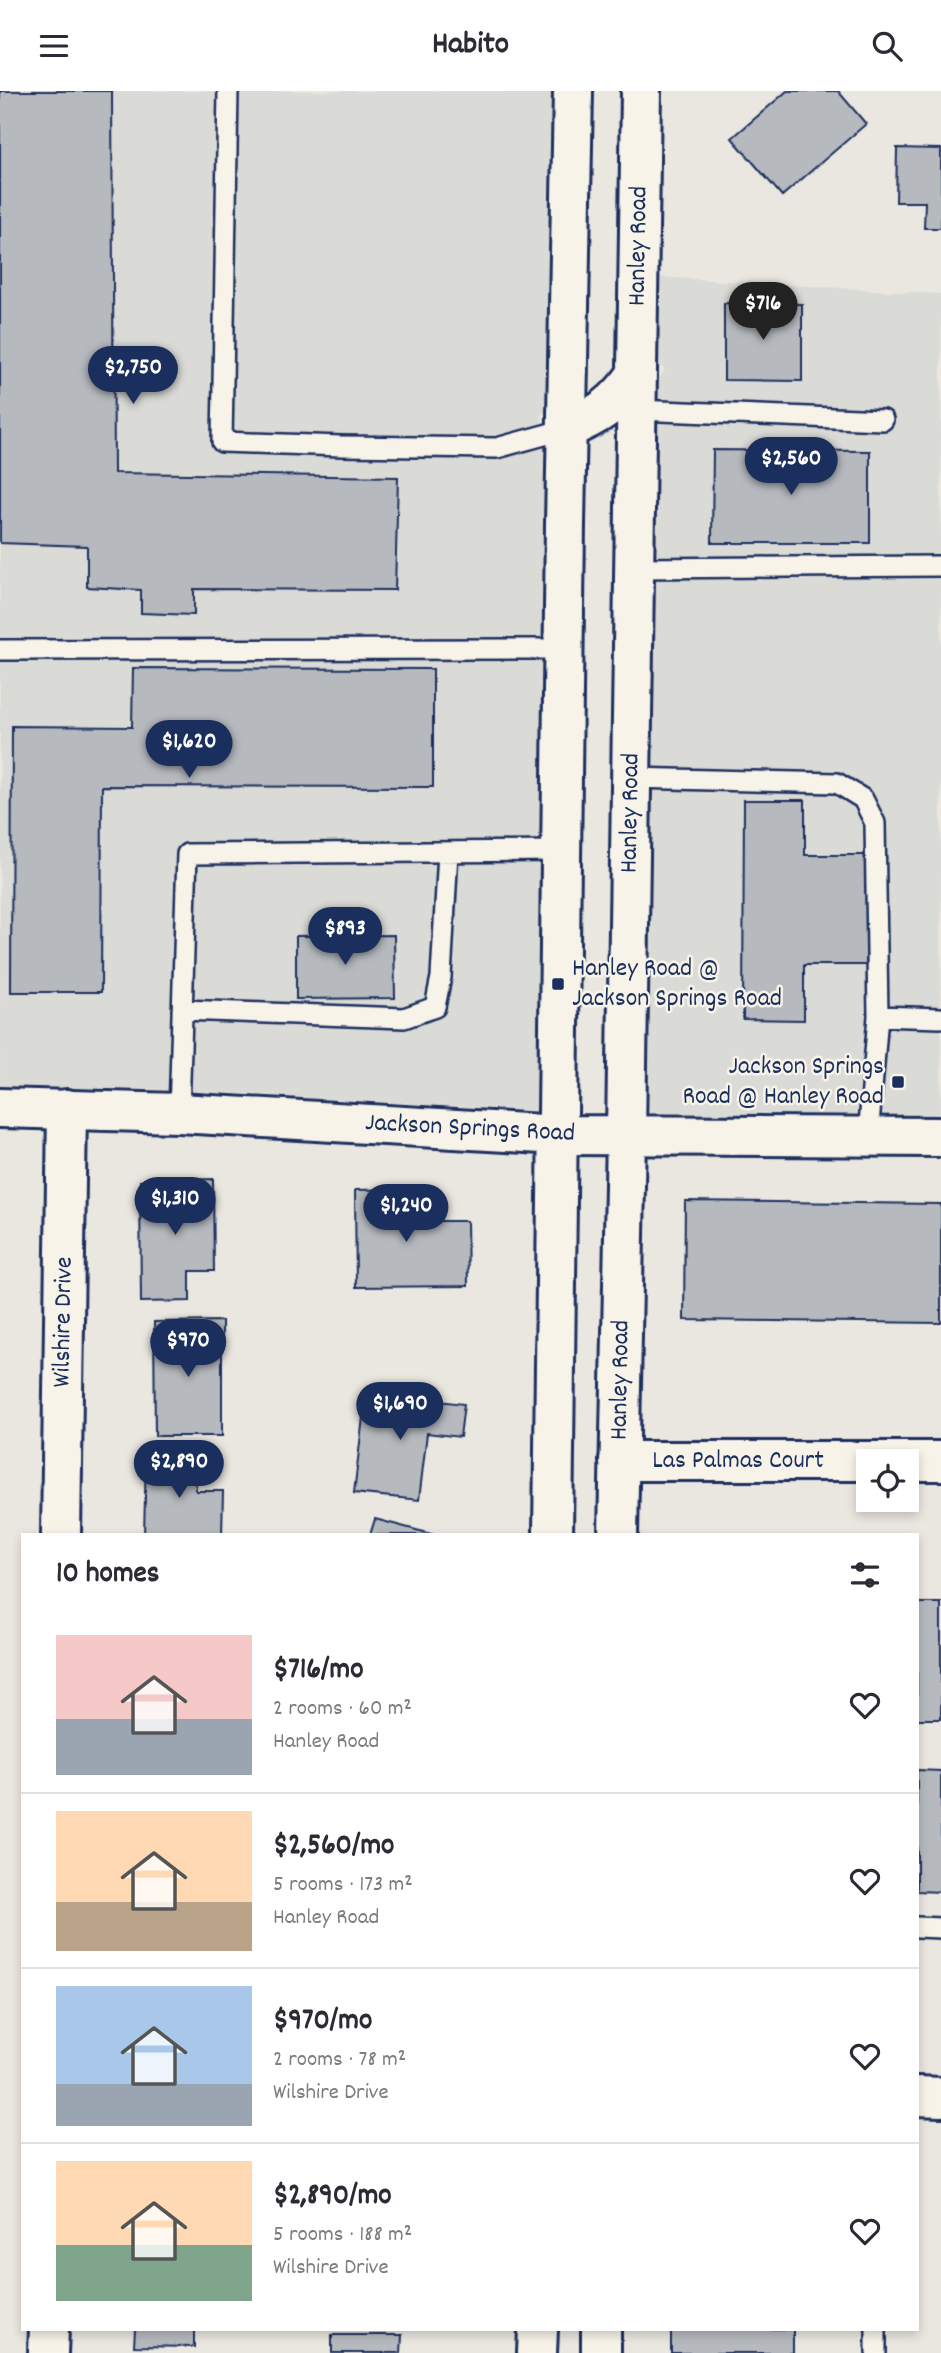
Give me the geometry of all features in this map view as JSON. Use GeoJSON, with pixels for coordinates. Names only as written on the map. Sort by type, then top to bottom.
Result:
{"type":"FeatureCollection","features":[{"type":"Feature","properties":{"kind":"main road"},"geometry":{"type":"LineString","coordinates":[[553,1533],[566,429],[573,91]]}},
{"type":"Feature","properties":{"kind":"main road","name":"Hanley Road"},"geometry":{"type":"LineString","coordinates":[[618,1533],[641,91]]}},
{"type":"Feature","properties":{"kind":"main road"},"geometry":{"type":"LineString","coordinates":[[566,429],[592,418],[610,407],[622,395],[637,392]]}},
{"type":"Feature","properties":{"kind":"main road","name":"Jackson Springs Road"},"geometry":{"type":"LineString","coordinates":[[0,1108],[179,1113],[559,1135],[941,1137]]}},
{"type":"Feature","properties":{"kind":"main road","name":"Wilshire Drive"},"geometry":{"type":"LineString","coordinates":[[61,1533],[67,1109]]}},
{"type":"Feature","properties":{"kind":"main road","name":"Las Palmas Court"},"geometry":{"type":"LineString","coordinates":[[619,1461],[941,1461]]}},
{"type":"Feature","properties":{"kind":"main road"},"geometry":{"type":"LineString","coordinates":[[919,2096],[941,2097]]}},
{"type":"Feature","properties":{"kind":"main road"},"geometry":{"type":"LineString","coordinates":[[48,2353],[49,2331]]}},
{"type":"Feature","properties":{"kind":"main road"},"geometry":{"type":"LineString","coordinates":[[537,2353],[538,2331]]}},
{"type":"Feature","properties":{"kind":"main road"},"geometry":{"type":"LineString","coordinates":[[601,2331],[601,2353]]}},
{"type":"Feature","properties":{"kind":"lane"},"geometry":{"type":"LineString","coordinates":[[228,91],[222,442],[497,448],[566,429]]}},
{"type":"Feature","properties":{"kind":"lane"},"geometry":{"type":"LineString","coordinates":[[637,392],[883,420]]}},
{"type":"Feature","properties":{"kind":"lane"},"geometry":{"type":"LineString","coordinates":[[634,568],[939,566]]}},
{"type":"Feature","properties":{"kind":"lane"},"geometry":{"type":"LineString","coordinates":[[0,650],[564,649]]}},
{"type":"Feature","properties":{"kind":"lane"},"geometry":{"type":"LineString","coordinates":[[631,778],[837,783],[863,799],[875,823],[878,1016],[868,1137]]}},
{"type":"Feature","properties":{"kind":"lane"},"geometry":{"type":"LineString","coordinates":[[179,1113],[187,855],[562,851]]}},
{"type":"Feature","properties":{"kind":"lane"},"geometry":{"type":"LineString","coordinates":[[182,1010],[404,1018],[435,1007],[441,977],[448,852]]}},
{"type":"Feature","properties":{"kind":"lane"},"geometry":{"type":"LineString","coordinates":[[878,1016],[941,1017]]}},
{"type":"Feature","properties":{"kind":"lane"},"geometry":{"type":"LineString","coordinates":[[919,1927],[941,1928]]}},
{"type":"Feature","properties":{"kind":"lane"},"geometry":{"type":"LineString","coordinates":[[876,2331],[876,2353]]}},
{"type":"Feature","properties":{"kind":"shaded area"},"geometry":{"type":"Polygon","coordinates":[[[0,91],[553,91],[547,412],[541,415],[546,432],[539,1111],[179,1090],[0,1086],[0,91]]]}},
{"type":"Feature","properties":{"kind":"shaded area"},"geometry":{"type":"Polygon","coordinates":[[[658,277],[941,294],[941,1115],[647,1113],[657,381],[665,370],[657,363],[658,277]]]}},
{"type":"Feature","properties":{"kind":"building"},"geometry":{"type":"Polygon","coordinates":[[[0,91],[112,91],[114,473],[398,477],[395,590],[194,589],[194,615],[141,613],[141,590],[87,587],[87,546],[0,543],[0,91]]]}},
{"type":"Feature","properties":{"kind":"building"},"geometry":{"type":"Polygon","coordinates":[[[787,91],[838,91],[866,124],[782,196],[732,138],[787,91]]]}},
{"type":"Feature","properties":{"kind":"building"},"geometry":{"type":"Polygon","coordinates":[[[897,148],[941,149],[941,228],[924,228],[925,202],[896,202],[897,148]]]}},
{"type":"Feature","properties":{"kind":"building"},"geometry":{"type":"Polygon","coordinates":[[[724,303],[802,304],[802,381],[724,380],[724,303]]]}},
{"type":"Feature","properties":{"kind":"building"},"geometry":{"type":"Polygon","coordinates":[[[713,450],[870,451],[870,543],[712,543],[713,450]]]}},
{"type":"Feature","properties":{"kind":"building"},"geometry":{"type":"Polygon","coordinates":[[[133,668],[433,669],[433,787],[102,786],[101,992],[11,992],[12,726],[132,727],[133,668]]]}},
{"type":"Feature","properties":{"kind":"building"},"geometry":{"type":"Polygon","coordinates":[[[744,800],[805,800],[805,855],[866,855],[866,965],[804,965],[804,1020],[743,1019],[744,800]]]}},
{"type":"Feature","properties":{"kind":"building"},"geometry":{"type":"Polygon","coordinates":[[[394,935],[395,998],[296,999],[296,936],[394,935]]]}},
{"type":"Feature","properties":{"kind":"building"},"geometry":{"type":"Polygon","coordinates":[[[213,1179],[214,1271],[190,1271],[190,1301],[141,1302],[140,1181],[213,1179]]]}},
{"type":"Feature","properties":{"kind":"building"},"geometry":{"type":"Polygon","coordinates":[[[411,1189],[411,1221],[467,1221],[468,1286],[356,1287],[355,1190],[411,1189]]]}},
{"type":"Feature","properties":{"kind":"building"},"geometry":{"type":"Polygon","coordinates":[[[685,1201],[941,1204],[941,1323],[684,1320],[685,1201]]]}},
{"type":"Feature","properties":{"kind":"building"},"geometry":{"type":"Polygon","coordinates":[[[222,1321],[222,1436],[155,1436],[154,1322],[222,1321]]]}},
{"type":"Feature","properties":{"kind":"building"},"geometry":{"type":"Polygon","coordinates":[[[366,1392],[464,1404],[460,1437],[427,1433],[419,1500],[354,1493],[366,1392]]]}},
{"type":"Feature","properties":{"kind":"building"},"geometry":{"type":"Polygon","coordinates":[[[146,1457],[196,1458],[196,1491],[223,1491],[222,1533],[144,1533],[146,1457]]]}},
{"type":"Feature","properties":{"kind":"building"},"geometry":{"type":"Polygon","coordinates":[[[375,1519],[428,1533],[371,1533],[375,1519]]]}},
{"type":"Feature","properties":{"kind":"building"},"geometry":{"type":"Polygon","coordinates":[[[919,1603],[941,1603],[941,1719],[919,1719],[919,1603]]]}},
{"type":"Feature","properties":{"kind":"building"},"geometry":{"type":"Polygon","coordinates":[[[919,1770],[941,1771],[941,1892],[919,1891],[919,1770]]]}},
{"type":"Feature","properties":{"kind":"building"},"geometry":{"type":"Polygon","coordinates":[[[135,2331],[194,2331],[194,2347],[134,2346],[135,2331]]]}},
{"type":"Feature","properties":{"kind":"building"},"geometry":{"type":"Polygon","coordinates":[[[671,2331],[793,2331],[793,2353],[671,2353],[671,2331]]]}},
{"type":"Feature","properties":{"kind":"building"},"geometry":{"type":"Polygon","coordinates":[[[332,2335],[402,2335],[401,2353],[332,2353],[332,2335]]]}},
{"type":"Feature","properties":{"kind":"place","name":"Hanley Road @ Jackson Springs Road"},"geometry":{"type":"Point","coordinates":[558,984]}},
{"type":"Feature","properties":{"kind":"place","name":"Jackson Springs Road @ Hanley Road"},"geometry":{"type":"Point","coordinates":[898,1082]}}]}
